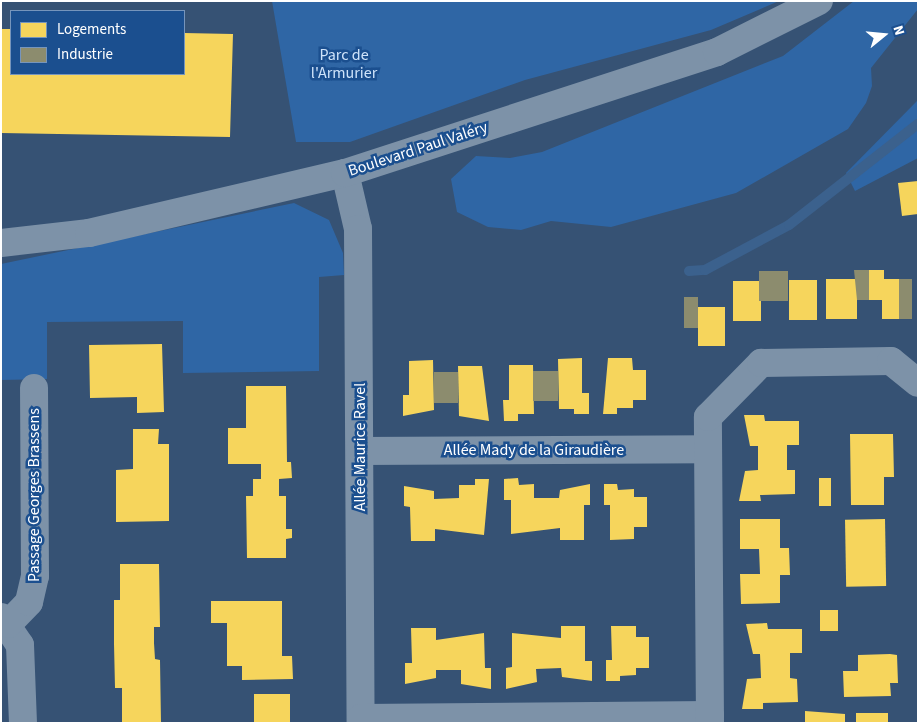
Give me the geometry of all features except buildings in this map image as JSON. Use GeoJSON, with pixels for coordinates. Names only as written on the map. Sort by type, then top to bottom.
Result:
{"type":"FeatureCollection","features":[{"type":"Feature","properties":{"kind":"street","name":"Boulevard Paul Valéry"},"geometry":{"type":"LineString","coordinates":[[1,243],[89,233],[345,173],[718,52],[819,1]]}},
{"type":"Feature","properties":{"kind":"street","name":"Allée Maurice Ravel"},"geometry":{"type":"LineString","coordinates":[[345,173],[358,228],[361,721]]}},
{"type":"Feature","properties":{"kind":"street"},"geometry":{"type":"LineString","coordinates":[[361,721],[710,719],[707,449],[710,414],[761,363],[891,361],[918,382]]}},
{"type":"Feature","properties":{"kind":"street","name":"Passage Georges Brassens"},"geometry":{"type":"LineString","coordinates":[[23,723],[22,658],[5,620],[29,602],[35,576],[34,388]]}},
{"type":"Feature","properties":{"kind":"street","name":"Allée Mady de la Giraudière"},"geometry":{"type":"LineString","coordinates":[[360,451],[707,449]]}},
{"type":"Feature","properties":{"kind":"green space","name":"Parc de l'Armurier"},"geometry":{"type":"Polygon","coordinates":[[[272,1],[779,1],[711,30],[525,80],[350,142],[296,142],[272,1]]]}},
{"type":"Feature","properties":{"kind":"green space"},"geometry":{"type":"Polygon","coordinates":[[[854,1],[918,1],[918,9],[871,68],[872,86],[866,103],[848,129],[736,193],[611,227],[551,221],[521,230],[488,227],[457,212],[451,179],[476,156],[510,158],[542,152],[783,56],[854,1]]]}},
{"type":"Feature","properties":{"kind":"green space"},"geometry":{"type":"Polygon","coordinates":[[[918,100],[918,158],[855,191],[846,173],[918,100]]]}},
{"type":"Feature","properties":{"kind":"green space"},"geometry":{"type":"Polygon","coordinates":[[[294,203],[329,220],[343,253],[344,275],[319,277],[319,371],[183,373],[183,321],[47,322],[47,379],[1,380],[1,264],[294,203]]]}},
{"type":"Feature","properties":{"kind":"waterway"},"geometry":{"type":"LineString","coordinates":[[689,271],[705,270],[789,225],[918,124]]}}]}
